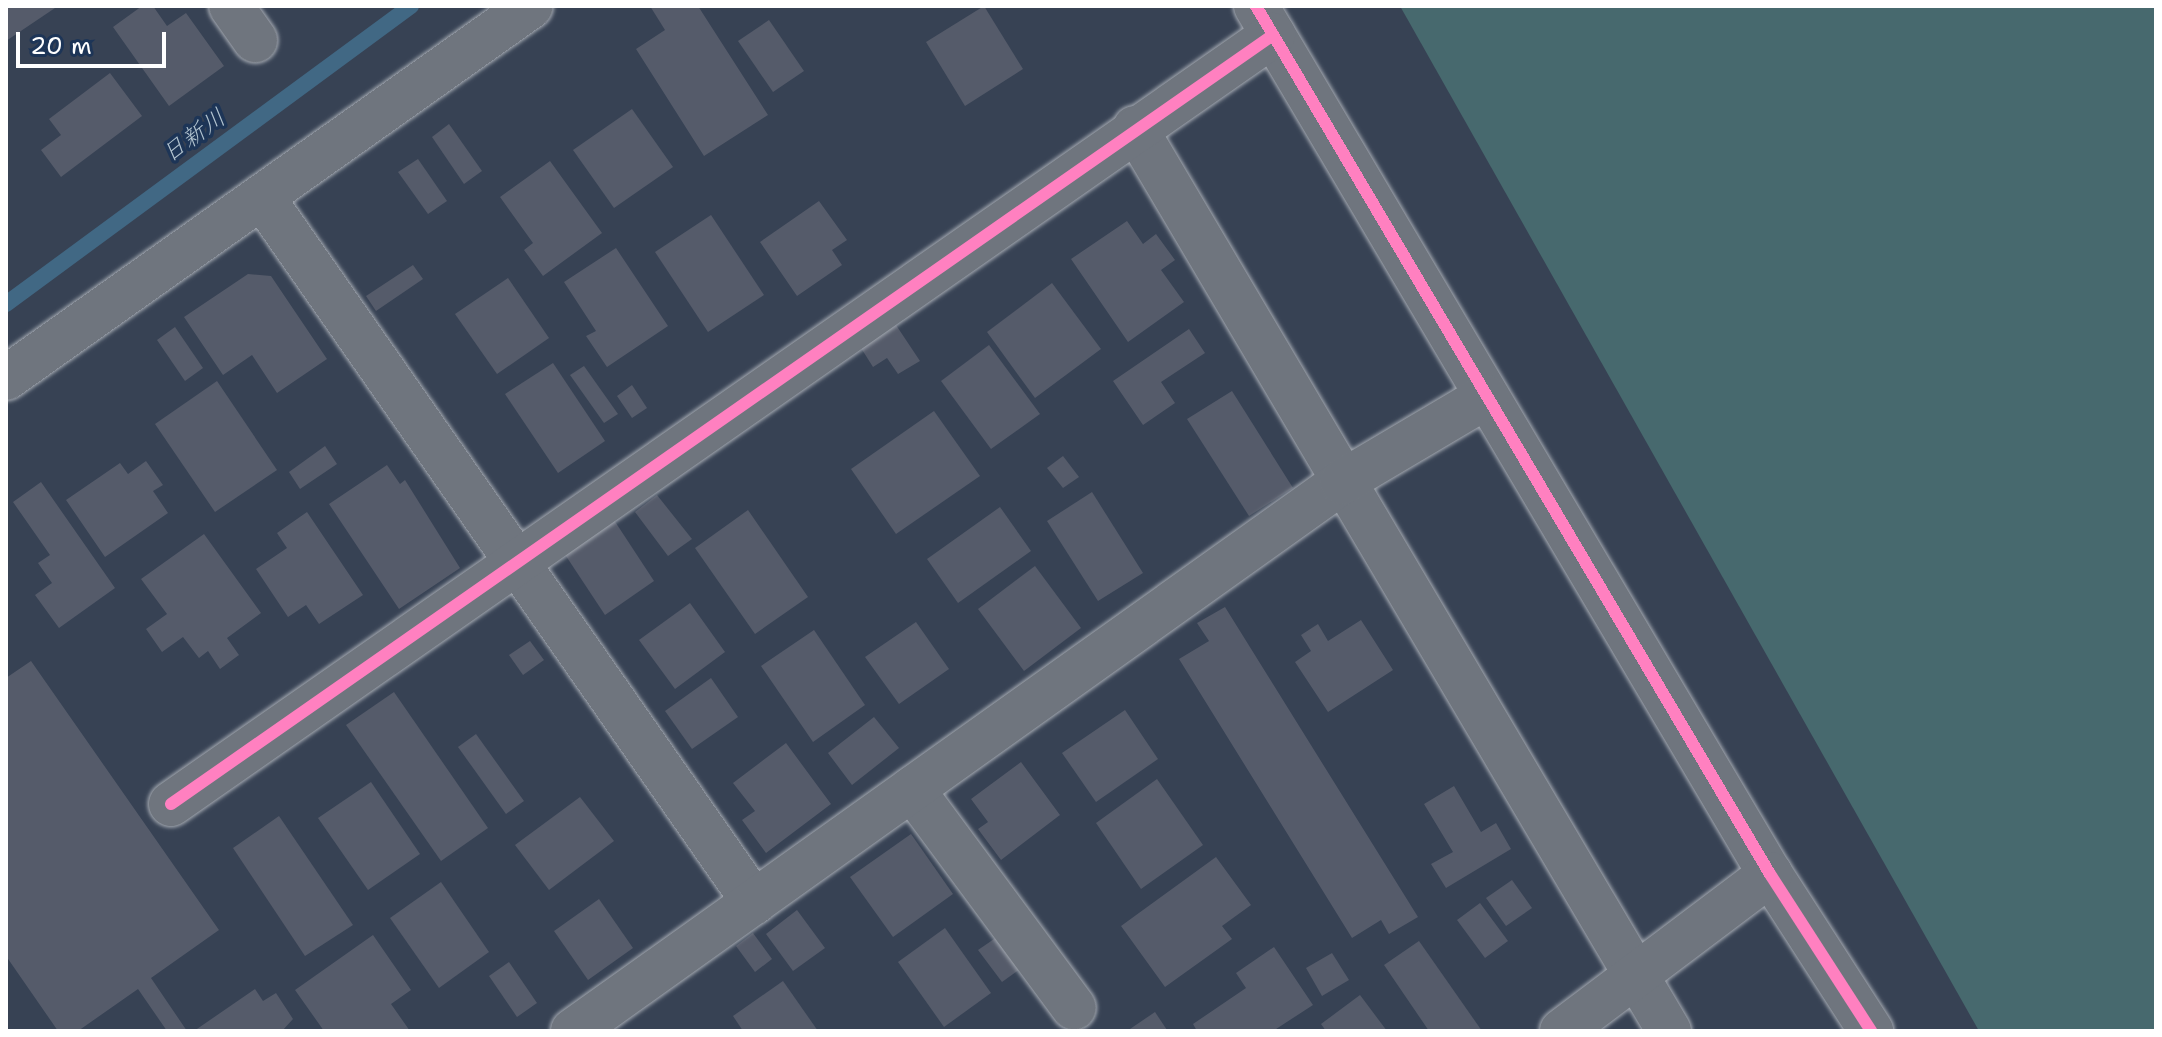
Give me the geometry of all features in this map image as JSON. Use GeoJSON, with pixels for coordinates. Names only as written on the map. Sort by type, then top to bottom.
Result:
{"type":"FeatureCollection","features":[{"type":"Feature","properties":{"kind":"street"},"geometry":{"type":"LineString","coordinates":[[6,378],[531,6]]}},
{"type":"Feature","properties":{"kind":"street"},"geometry":{"type":"LineString","coordinates":[[171,804],[1135,128],[1264,20],[1770,874],[1871,1031]]}},
{"type":"Feature","properties":{"kind":"street"},"geometry":{"type":"LineString","coordinates":[[1135,128],[1669,1031]]}},
{"type":"Feature","properties":{"kind":"street"},"geometry":{"type":"LineString","coordinates":[[262,197],[754,902]]}},
{"type":"Feature","properties":{"kind":"street"},"geometry":{"type":"LineString","coordinates":[[573,1031],[1342,482],[1486,397]]}},
{"type":"Feature","properties":{"kind":"street"},"geometry":{"type":"LineString","coordinates":[[912,789],[1074,1008]]}},
{"type":"Feature","properties":{"kind":"street"},"geometry":{"type":"LineString","coordinates":[[1562,1031],[1770,874]]}},
{"type":"Feature","properties":{"kind":"green space"},"geometry":{"type":"Polygon","coordinates":[[[1400,6],[2156,6],[2156,1031],[1979,1031],[1400,6]]]}},
{"type":"Feature","properties":{"kind":"building"},"geometry":{"type":"Polygon","coordinates":[[[6,6],[58,6],[6,41],[6,6]]]}},
{"type":"Feature","properties":{"kind":"building"},"geometry":{"type":"Polygon","coordinates":[[[142,6],[153,6],[167,26],[186,13],[224,66],[169,106],[113,27],[142,6]]]}},
{"type":"Feature","properties":{"kind":"building"},"geometry":{"type":"Polygon","coordinates":[[[650,6],[698,6],[768,115],[704,156],[636,49],[665,30],[650,6]]]}},
{"type":"Feature","properties":{"kind":"building"},"geometry":{"type":"Polygon","coordinates":[[[984,6],[1023,69],[965,106],[926,42],[984,6]]]}},
{"type":"Feature","properties":{"kind":"building"},"geometry":{"type":"Polygon","coordinates":[[[769,20],[804,71],[773,92],[738,41],[769,20]]]}},
{"type":"Feature","properties":{"kind":"building"},"geometry":{"type":"Polygon","coordinates":[[[110,73],[142,116],[61,177],[41,150],[61,135],[49,119],[110,73]]]}},
{"type":"Feature","properties":{"kind":"building"},"geometry":{"type":"Polygon","coordinates":[[[632,109],[673,167],[614,208],[573,150],[632,109]]]}},
{"type":"Feature","properties":{"kind":"building"},"geometry":{"type":"Polygon","coordinates":[[[449,124],[482,171],[464,184],[432,137],[449,124]]]}},
{"type":"Feature","properties":{"kind":"building"},"geometry":{"type":"Polygon","coordinates":[[[418,159],[447,201],[428,214],[398,172],[418,159]]]}},
{"type":"Feature","properties":{"kind":"building"},"geometry":{"type":"Polygon","coordinates":[[[550,161],[602,233],[543,276],[524,250],[533,243],[500,197],[550,161]]]}},
{"type":"Feature","properties":{"kind":"building"},"geometry":{"type":"Polygon","coordinates":[[[819,201],[847,240],[832,250],[842,265],[797,296],[760,242],[819,201]]]}},
{"type":"Feature","properties":{"kind":"building"},"geometry":{"type":"Polygon","coordinates":[[[711,215],[764,295],[708,332],[655,252],[711,215]]]}},
{"type":"Feature","properties":{"kind":"building"},"geometry":{"type":"Polygon","coordinates":[[[1127,221],[1143,244],[1156,234],[1175,260],[1161,270],[1184,302],[1128,342],[1071,259],[1127,221]]]}},
{"type":"Feature","properties":{"kind":"building"},"geometry":{"type":"Polygon","coordinates":[[[616,248],[668,326],[607,367],[586,336],[596,331],[564,282],[616,248]]]}},
{"type":"Feature","properties":{"kind":"building"},"geometry":{"type":"Polygon","coordinates":[[[413,265],[423,279],[376,311],[366,296],[413,265]]]}},
{"type":"Feature","properties":{"kind":"building"},"geometry":{"type":"Polygon","coordinates":[[[248,274],[271,276],[327,359],[277,393],[252,355],[223,375],[184,317],[248,274]]]}},
{"type":"Feature","properties":{"kind":"building"},"geometry":{"type":"Polygon","coordinates":[[[508,278],[549,338],[497,374],[455,314],[508,278]]]}},
{"type":"Feature","properties":{"kind":"building"},"geometry":{"type":"Polygon","coordinates":[[[1052,283],[1101,349],[1035,398],[987,332],[1052,283]]]}},
{"type":"Feature","properties":{"kind":"building"},"geometry":{"type":"Polygon","coordinates":[[[896,325],[920,361],[898,374],[887,358],[873,367],[861,348],[896,325]]]}},
{"type":"Feature","properties":{"kind":"building"},"geometry":{"type":"Polygon","coordinates":[[[175,327],[203,368],[185,381],[157,340],[175,327]]]}},
{"type":"Feature","properties":{"kind":"building"},"geometry":{"type":"Polygon","coordinates":[[[1189,329],[1205,353],[1161,382],[1175,403],[1143,425],[1113,381],[1189,329]]]}},
{"type":"Feature","properties":{"kind":"building"},"geometry":{"type":"Polygon","coordinates":[[[989,345],[1040,414],[991,449],[941,381],[989,345]]]}},
{"type":"Feature","properties":{"kind":"building"},"geometry":{"type":"Polygon","coordinates":[[[553,363],[605,441],[558,473],[505,394],[553,363]]]}},
{"type":"Feature","properties":{"kind":"building"},"geometry":{"type":"Polygon","coordinates":[[[584,366],[618,414],[604,423],[570,375],[584,366]]]}},
{"type":"Feature","properties":{"kind":"building"},"geometry":{"type":"Polygon","coordinates":[[[217,381],[277,470],[215,512],[155,424],[217,381]]]}},
{"type":"Feature","properties":{"kind":"building"},"geometry":{"type":"Polygon","coordinates":[[[632,385],[647,408],[632,418],[617,396],[632,385]]]}},
{"type":"Feature","properties":{"kind":"building"},"geometry":{"type":"Polygon","coordinates":[[[1232,391],[1293,488],[1249,516],[1187,419],[1232,391]]]}},
{"type":"Feature","properties":{"kind":"building"},"geometry":{"type":"Polygon","coordinates":[[[934,411],[980,476],[896,534],[851,469],[934,411]]]}},
{"type":"Feature","properties":{"kind":"building"},"geometry":{"type":"Polygon","coordinates":[[[325,446],[337,464],[300,489],[289,472],[325,446]]]}},
{"type":"Feature","properties":{"kind":"building"},"geometry":{"type":"Polygon","coordinates":[[[1063,456],[1079,477],[1063,488],[1047,468],[1063,456]]]}},
{"type":"Feature","properties":{"kind":"building"},"geometry":{"type":"Polygon","coordinates":[[[146,461],[163,485],[153,491],[168,513],[105,557],[66,500],[120,463],[128,474],[146,461]]]}},
{"type":"Feature","properties":{"kind":"building"},"geometry":{"type":"Polygon","coordinates":[[[387,465],[400,484],[405,480],[460,568],[399,609],[329,504],[387,465]]]}},
{"type":"Feature","properties":{"kind":"building"},"geometry":{"type":"Polygon","coordinates":[[[41,482],[115,588],[59,628],[35,595],[52,583],[38,563],[50,555],[13,502],[41,482]]]}},
{"type":"Feature","properties":{"kind":"building"},"geometry":{"type":"Polygon","coordinates":[[[1092,492],[1143,573],[1098,601],[1047,521],[1092,492]]]}},
{"type":"Feature","properties":{"kind":"building"},"geometry":{"type":"Polygon","coordinates":[[[657,495],[692,539],[668,556],[635,512],[657,495]]]}},
{"type":"Feature","properties":{"kind":"building"},"geometry":{"type":"Polygon","coordinates":[[[1000,507],[1031,551],[958,603],[927,559],[1000,507]]]}},
{"type":"Feature","properties":{"kind":"building"},"geometry":{"type":"Polygon","coordinates":[[[748,510],[808,597],[755,634],[695,548],[748,510]]]}},
{"type":"Feature","properties":{"kind":"building"},"geometry":{"type":"Polygon","coordinates":[[[307,512],[363,595],[319,624],[306,605],[288,617],[256,569],[287,548],[277,533],[307,512]]]}},
{"type":"Feature","properties":{"kind":"building"},"geometry":{"type":"Polygon","coordinates":[[[614,520],[654,581],[605,615],[564,553],[614,520]]]}},
{"type":"Feature","properties":{"kind":"building"},"geometry":{"type":"Polygon","coordinates":[[[204,534],[261,613],[227,638],[239,655],[220,669],[208,651],[199,658],[183,637],[162,652],[146,629],[167,614],[141,579],[204,534]]]}},
{"type":"Feature","properties":{"kind":"building"},"geometry":{"type":"Polygon","coordinates":[[[1035,566],[1081,628],[1024,671],[978,609],[1035,566]]]}},
{"type":"Feature","properties":{"kind":"building"},"geometry":{"type":"Polygon","coordinates":[[[690,603],[725,652],[675,689],[639,640],[690,603]]]}},
{"type":"Feature","properties":{"kind":"building"},"geometry":{"type":"Polygon","coordinates":[[[1225,607],[1418,917],[1389,934],[1381,920],[1352,938],[1179,659],[1209,641],[1197,623],[1225,607]]]}},
{"type":"Feature","properties":{"kind":"building"},"geometry":{"type":"Polygon","coordinates":[[[1361,620],[1393,670],[1328,712],[1295,662],[1311,651],[1301,635],[1318,624],[1328,641],[1361,620]]]}},
{"type":"Feature","properties":{"kind":"building"},"geometry":{"type":"Polygon","coordinates":[[[916,622],[949,669],[899,704],[865,657],[916,622]]]}},
{"type":"Feature","properties":{"kind":"building"},"geometry":{"type":"Polygon","coordinates":[[[814,630],[865,705],[813,742],[761,666],[814,630]]]}},
{"type":"Feature","properties":{"kind":"building"},"geometry":{"type":"Polygon","coordinates":[[[530,641],[544,660],[523,675],[509,655],[530,641]]]}},
{"type":"Feature","properties":{"kind":"building"},"geometry":{"type":"Polygon","coordinates":[[[31,661],[219,930],[151,978],[187,1031],[167,1031],[138,989],[78,1031],[58,1031],[6,956],[6,678],[31,661]]]}},
{"type":"Feature","properties":{"kind":"building"},"geometry":{"type":"Polygon","coordinates":[[[711,678],[738,717],[692,749],[665,711],[711,678]]]}},
{"type":"Feature","properties":{"kind":"building"},"geometry":{"type":"Polygon","coordinates":[[[394,692],[488,828],[441,861],[346,725],[394,692]]]}},
{"type":"Feature","properties":{"kind":"building"},"geometry":{"type":"Polygon","coordinates":[[[1125,710],[1158,759],[1096,802],[1062,753],[1125,710]]]}},
{"type":"Feature","properties":{"kind":"building"},"geometry":{"type":"Polygon","coordinates":[[[874,717],[899,748],[852,785],[828,753],[874,717]]]}},
{"type":"Feature","properties":{"kind":"building"},"geometry":{"type":"Polygon","coordinates":[[[476,734],[524,801],[506,814],[458,747],[476,734]]]}},
{"type":"Feature","properties":{"kind":"building"},"geometry":{"type":"Polygon","coordinates":[[[786,743],[831,804],[766,853],[742,820],[755,811],[733,783],[786,743]]]}},
{"type":"Feature","properties":{"kind":"building"},"geometry":{"type":"Polygon","coordinates":[[[1021,762],[1060,815],[1001,860],[978,829],[988,822],[971,799],[1021,762]]]}},
{"type":"Feature","properties":{"kind":"building"},"geometry":{"type":"Polygon","coordinates":[[[1157,779],[1203,845],[1141,889],[1096,823],[1157,779]]]}},
{"type":"Feature","properties":{"kind":"building"},"geometry":{"type":"Polygon","coordinates":[[[371,782],[420,854],[368,890],[318,818],[371,782]]]}},
{"type":"Feature","properties":{"kind":"building"},"geometry":{"type":"Polygon","coordinates":[[[1454,786],[1481,832],[1496,823],[1511,849],[1446,888],[1431,864],[1453,852],[1424,804],[1454,786]]]}},
{"type":"Feature","properties":{"kind":"building"},"geometry":{"type":"Polygon","coordinates":[[[580,797],[614,841],[549,890],[515,845],[580,797]]]}},
{"type":"Feature","properties":{"kind":"building"},"geometry":{"type":"Polygon","coordinates":[[[279,816],[353,925],[305,956],[233,848],[279,816]]]}},
{"type":"Feature","properties":{"kind":"building"},"geometry":{"type":"Polygon","coordinates":[[[911,834],[953,894],[893,937],[850,877],[911,834]]]}},
{"type":"Feature","properties":{"kind":"building"},"geometry":{"type":"Polygon","coordinates":[[[1216,857],[1251,905],[1222,926],[1232,939],[1165,987],[1121,926],[1216,857]]]}},
{"type":"Feature","properties":{"kind":"building"},"geometry":{"type":"Polygon","coordinates":[[[1512,880],[1532,908],[1506,926],[1486,898],[1512,880]]]}},
{"type":"Feature","properties":{"kind":"building"},"geometry":{"type":"Polygon","coordinates":[[[441,882],[489,952],[439,988],[390,918],[441,882]]]}},
{"type":"Feature","properties":{"kind":"building"},"geometry":{"type":"Polygon","coordinates":[[[599,899],[633,948],[588,980],[554,931],[599,899]]]}},
{"type":"Feature","properties":{"kind":"building"},"geometry":{"type":"Polygon","coordinates":[[[1480,903],[1508,941],[1485,958],[1457,920],[1480,903]]]}},
{"type":"Feature","properties":{"kind":"building"},"geometry":{"type":"Polygon","coordinates":[[[797,910],[825,948],[793,971],[766,934],[797,910]]]}},
{"type":"Feature","properties":{"kind":"building"},"geometry":{"type":"Polygon","coordinates":[[[945,928],[991,993],[944,1027],[898,962],[945,928]]]}},
{"type":"Feature","properties":{"kind":"building"},"geometry":{"type":"Polygon","coordinates":[[[753,933],[772,959],[755,972],[736,946],[753,933]]]}},
{"type":"Feature","properties":{"kind":"building"},"geometry":{"type":"Polygon","coordinates":[[[373,935],[411,990],[391,1004],[410,1031],[324,1031],[295,990],[373,935]]]}},
{"type":"Feature","properties":{"kind":"building"},"geometry":{"type":"Polygon","coordinates":[[[997,937],[1020,969],[1002,982],[978,950],[997,937]]]}},
{"type":"Feature","properties":{"kind":"building"},"geometry":{"type":"Polygon","coordinates":[[[1419,941],[1482,1031],[1429,1031],[1384,965],[1419,941]]]}},
{"type":"Feature","properties":{"kind":"building"},"geometry":{"type":"Polygon","coordinates":[[[1274,947],[1313,1005],[1273,1031],[1197,1031],[1193,1024],[1246,988],[1236,973],[1274,947]]]}},
{"type":"Feature","properties":{"kind":"building"},"geometry":{"type":"Polygon","coordinates":[[[1332,953],[1349,980],[1322,996],[1306,968],[1332,953]]]}},
{"type":"Feature","properties":{"kind":"building"},"geometry":{"type":"Polygon","coordinates":[[[509,962],[537,1003],[517,1017],[489,976],[509,962]]]}},
{"type":"Feature","properties":{"kind":"building"},"geometry":{"type":"Polygon","coordinates":[[[783,981],[818,1031],[743,1031],[733,1016],[783,981]]]}},
{"type":"Feature","properties":{"kind":"building"},"geometry":{"type":"Polygon","coordinates":[[[255,989],[263,1001],[276,993],[293,1019],[282,1031],[194,1031],[255,989]]]}},
{"type":"Feature","properties":{"kind":"building"},"geometry":{"type":"Polygon","coordinates":[[[1360,995],[1387,1031],[1326,1031],[1321,1024],[1360,995]]]}},
{"type":"Feature","properties":{"kind":"building"},"geometry":{"type":"Polygon","coordinates":[[[1155,1012],[1167,1030],[1127,1031],[1155,1012]]]}},
{"type":"Feature","properties":{"kind":"waterway","name":"日新川"},"geometry":{"type":"LineString","coordinates":[[6,304],[411,6]]}},
{"type":"Feature","properties":{"kind":"cycle path"},"geometry":{"type":"LineString","coordinates":[[1256,6],[1770,874],[1871,1031]]}},
{"type":"Feature","properties":{"kind":"cycle path"},"geometry":{"type":"LineString","coordinates":[[171,804],[1273,35]]}}]}
